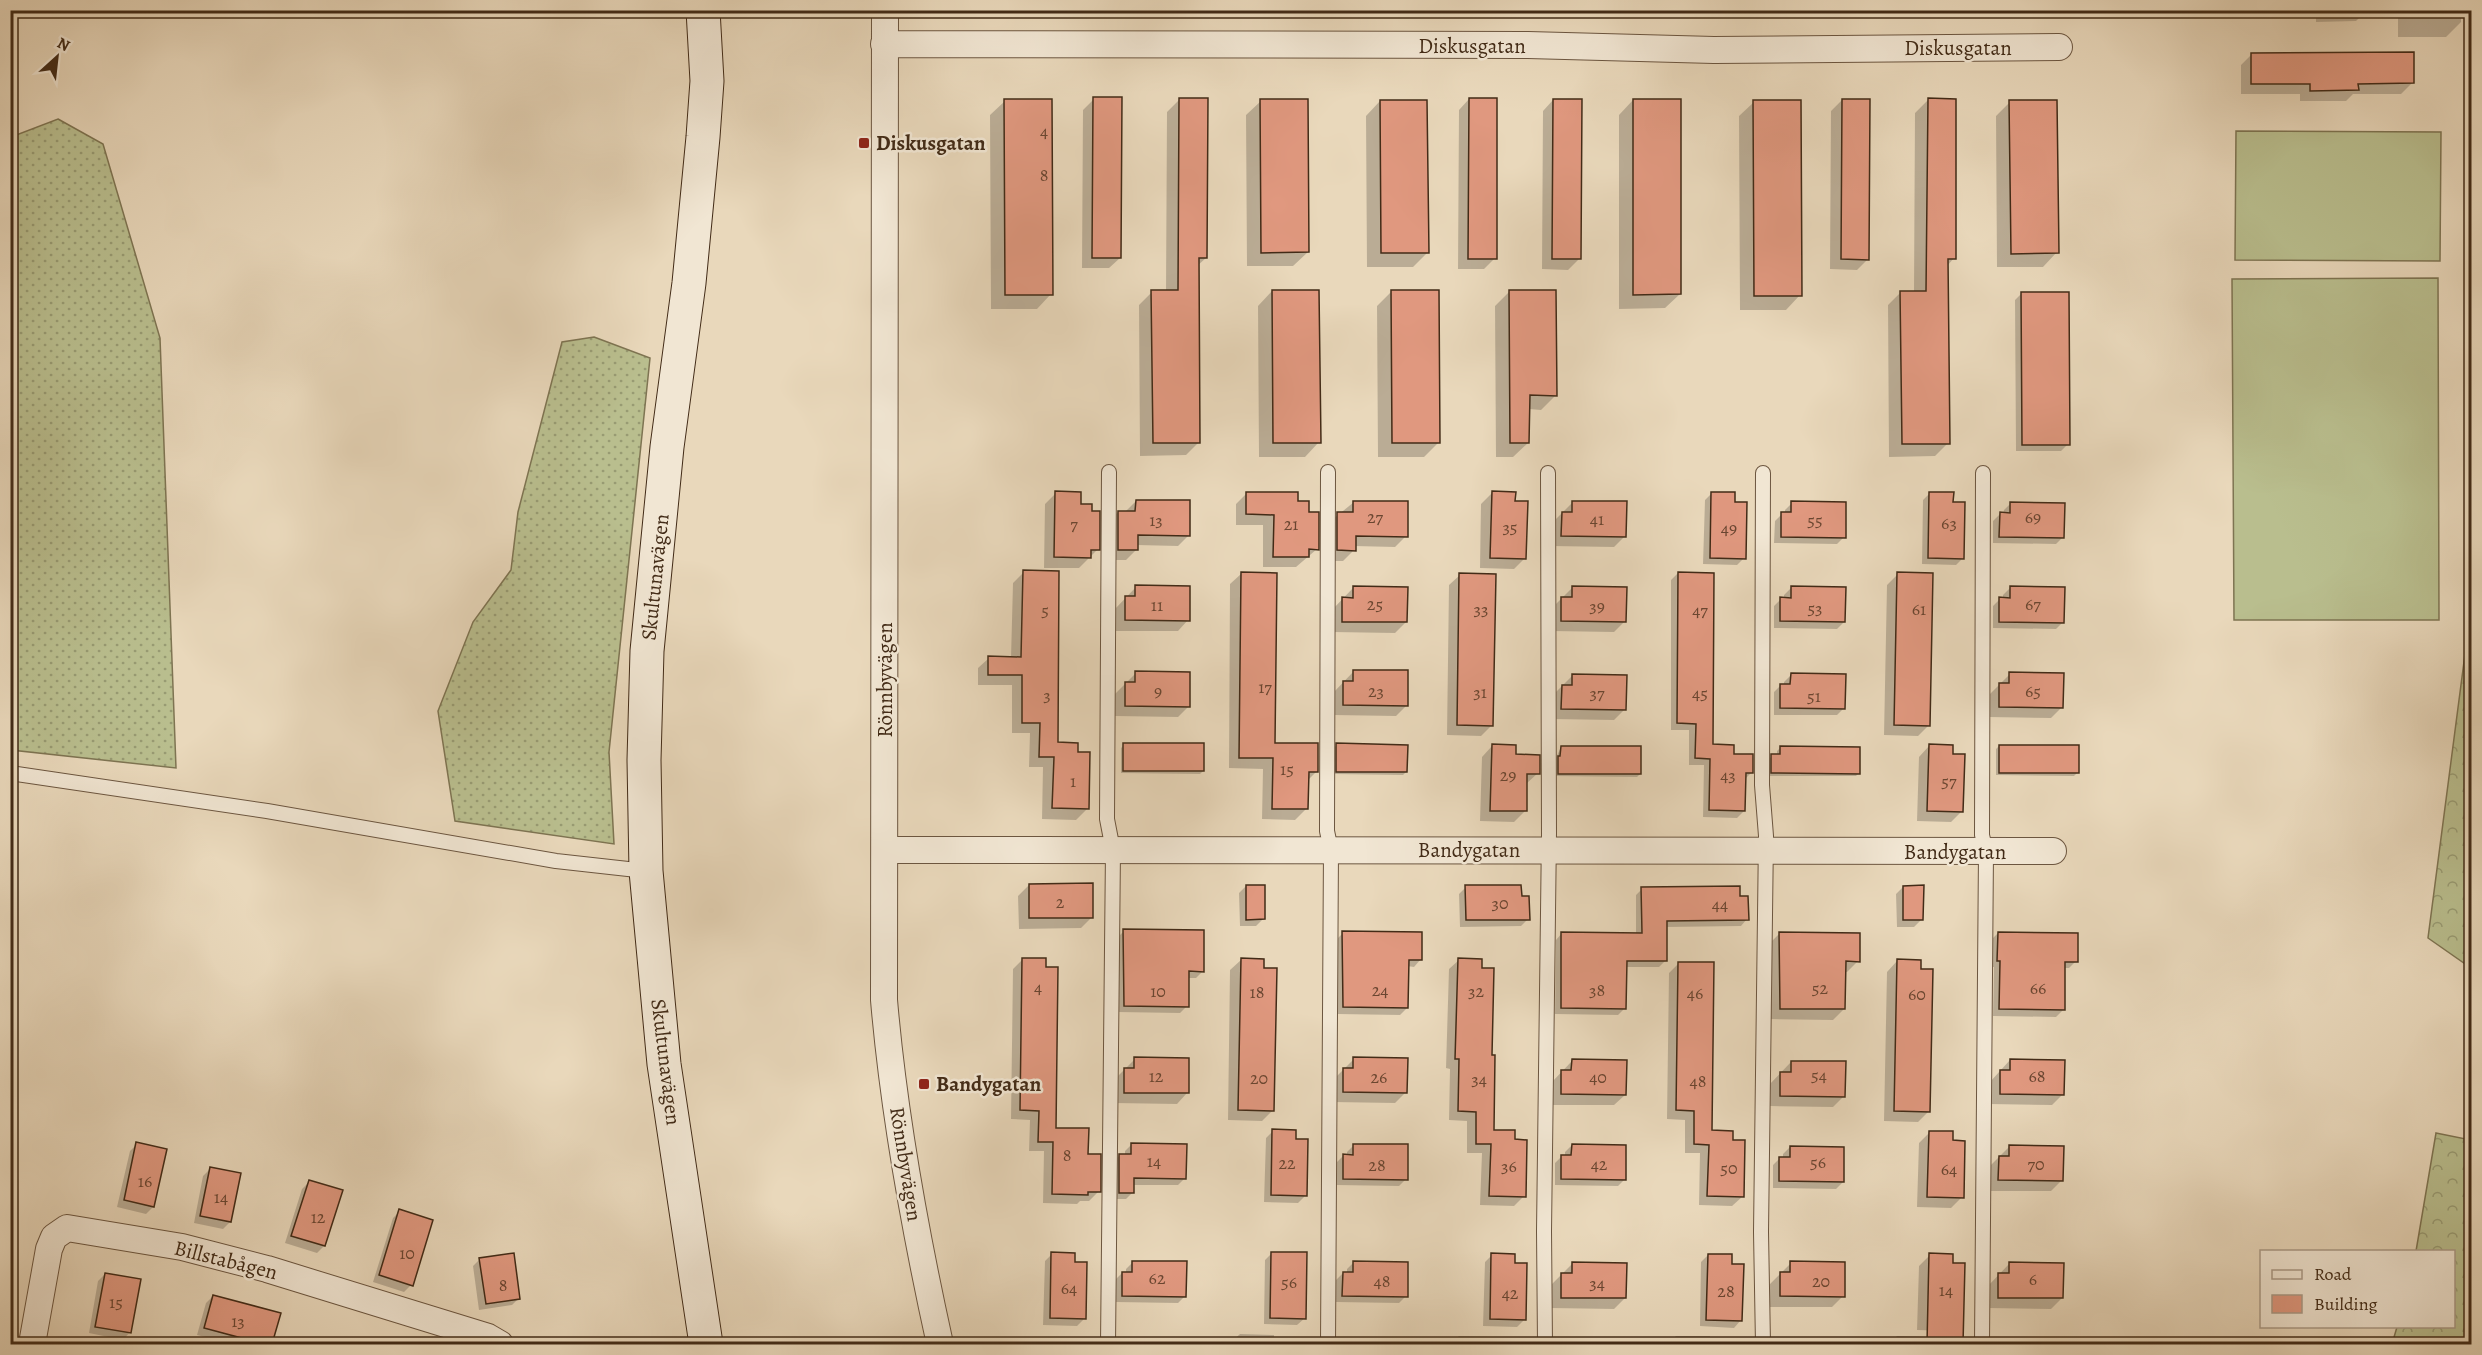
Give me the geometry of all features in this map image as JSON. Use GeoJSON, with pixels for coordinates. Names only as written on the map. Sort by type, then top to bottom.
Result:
{"type":"FeatureCollection","features":[{"type":"Feature","properties":{"kind":"main road","name":"Skultunavägen"},"geometry":{"type":"LineString","coordinates":[[703,10],[707,81],[703,137],[689,283],[667,447],[647,651],[644,760],[646,871],[664,1064],[706,1344]]}},
{"type":"Feature","properties":{"kind":"main road","name":"Skultunavägen"},"geometry":{"type":"LineString","coordinates":[[676,1145],[726,1344]]}},
{"type":"Feature","properties":{"kind":"street","name":"Rönnbyvägen"},"geometry":{"type":"LineString","coordinates":[[885,10],[884,1000],[888,1046],[922,1262],[940,1344]]}},
{"type":"Feature","properties":{"kind":"street","name":"Diskusgatan"},"geometry":{"type":"LineString","coordinates":[[885,44],[1528,45],[1714,50],[2059,47]]}},
{"type":"Feature","properties":{"kind":"street","name":"Bandygatan"},"geometry":{"type":"LineString","coordinates":[[885,850],[2053,851]]}},
{"type":"Feature","properties":{"kind":"street","name":"Billstabågen"},"geometry":{"type":"LineString","coordinates":[[32,1344],[49,1249],[54,1237],[67,1228],[182,1247],[267,1269],[488,1337],[500,1344]]}},
{"type":"Feature","properties":{"kind":"lane"},"geometry":{"type":"LineString","coordinates":[[1108,1344],[1113,850],[1107,819],[1109,472]]}},
{"type":"Feature","properties":{"kind":"lane"},"geometry":{"type":"LineString","coordinates":[[1328,472],[1327,831],[1331,850],[1328,1344]]}},
{"type":"Feature","properties":{"kind":"lane"},"geometry":{"type":"LineString","coordinates":[[1545,1344],[1548,473]]}},
{"type":"Feature","properties":{"kind":"lane"},"geometry":{"type":"LineString","coordinates":[[1763,473],[1762,785],[1766,851],[1761,1232],[1763,1344]]}},
{"type":"Feature","properties":{"kind":"lane"},"geometry":{"type":"LineString","coordinates":[[1982,1344],[1986,852],[1982,835],[1983,474]]}},
{"type":"Feature","properties":{"kind":"lane"},"geometry":{"type":"LineString","coordinates":[[10,772],[267,811],[556,861],[646,871]]}},
{"type":"Feature","properties":{"kind":"green space"},"geometry":{"type":"Polygon","coordinates":[[[58,119],[103,144],[160,338],[176,768],[11,750],[11,137],[58,119]]]}},
{"type":"Feature","properties":{"kind":"green space"},"geometry":{"type":"Polygon","coordinates":[[[2236,131],[2441,132],[2440,261],[2235,260],[2236,131]]]}},
{"type":"Feature","properties":{"kind":"green space"},"geometry":{"type":"Polygon","coordinates":[[[2438,278],[2439,620],[2234,620],[2232,279],[2438,278]]]}},
{"type":"Feature","properties":{"kind":"green space"},"geometry":{"type":"Polygon","coordinates":[[[594,337],[650,358],[609,752],[614,844],[455,821],[438,711],[473,622],[511,570],[518,512],[562,342],[594,337]]]}},
{"type":"Feature","properties":{"kind":"green space"},"geometry":{"type":"Polygon","coordinates":[[[2471,608],[2472,968],[2428,938],[2471,608]]]}},
{"type":"Feature","properties":{"kind":"green space"},"geometry":{"type":"Polygon","coordinates":[[[2436,1133],[2471,1140],[2471,1344],[2392,1344],[2397,1328],[2455,1328],[2455,1250],[2416,1250],[2436,1133]]]}},
{"type":"Feature","properties":{"kind":"building"},"geometry":{"type":"Polygon","coordinates":[[[2414,52],[2414,83],[2358,84],[2359,90],[2310,91],[2310,84],[2251,84],[2251,53],[2414,52]]]}},
{"type":"Feature","properties":{"kind":"building"},"geometry":{"type":"Polygon","coordinates":[[[1093,97],[1122,97],[1121,258],[1092,258],[1093,97]]]}},
{"type":"Feature","properties":{"kind":"building"},"geometry":{"type":"Polygon","coordinates":[[[1179,98],[1208,98],[1207,258],[1199,258],[1200,443],[1153,443],[1151,290],[1178,290],[1179,98]]]}},
{"type":"Feature","properties":{"kind":"building"},"geometry":{"type":"Polygon","coordinates":[[[1469,98],[1497,98],[1497,259],[1468,259],[1469,98]]]}},
{"type":"Feature","properties":{"kind":"building"},"geometry":{"type":"Polygon","coordinates":[[[1928,98],[1956,99],[1956,259],[1948,259],[1950,444],[1902,444],[1900,291],[1926,291],[1928,98]]]}},
{"type":"Feature","properties":{"kind":"building"},"geometry":{"type":"Polygon","coordinates":[[[1004,99],[1052,99],[1053,295],[1005,295],[1004,99]]]}},
{"type":"Feature","properties":{"kind":"building"},"geometry":{"type":"Polygon","coordinates":[[[1260,99],[1308,99],[1309,252],[1261,253],[1260,99]]]}},
{"type":"Feature","properties":{"kind":"building"},"geometry":{"type":"Polygon","coordinates":[[[1553,99],[1582,99],[1581,259],[1552,259],[1553,99]]]}},
{"type":"Feature","properties":{"kind":"building"},"geometry":{"type":"Polygon","coordinates":[[[1633,99],[1681,99],[1681,294],[1633,295],[1633,99]]]}},
{"type":"Feature","properties":{"kind":"building"},"geometry":{"type":"Polygon","coordinates":[[[1842,99],[1870,99],[1869,260],[1841,259],[1842,99]]]}},
{"type":"Feature","properties":{"kind":"building"},"geometry":{"type":"Polygon","coordinates":[[[1380,100],[1427,100],[1429,253],[1381,253],[1380,100]]]}},
{"type":"Feature","properties":{"kind":"building"},"geometry":{"type":"Polygon","coordinates":[[[1753,100],[1801,100],[1802,296],[1754,296],[1753,100]]]}},
{"type":"Feature","properties":{"kind":"building"},"geometry":{"type":"Polygon","coordinates":[[[2009,100],[2057,100],[2059,253],[2011,254],[2009,100]]]}},
{"type":"Feature","properties":{"kind":"building"},"geometry":{"type":"Polygon","coordinates":[[[1272,290],[1319,290],[1321,443],[1273,443],[1272,290]]]}},
{"type":"Feature","properties":{"kind":"building"},"geometry":{"type":"Polygon","coordinates":[[[1391,290],[1439,290],[1440,443],[1392,443],[1391,290]]]}},
{"type":"Feature","properties":{"kind":"building"},"geometry":{"type":"Polygon","coordinates":[[[1509,290],[1556,290],[1557,396],[1530,395],[1529,443],[1510,443],[1509,290]]]}},
{"type":"Feature","properties":{"kind":"building"},"geometry":{"type":"Polygon","coordinates":[[[2021,292],[2069,292],[2070,445],[2022,445],[2021,292]]]}},
{"type":"Feature","properties":{"kind":"building"},"geometry":{"type":"Polygon","coordinates":[[[1055,491],[1081,492],[1081,504],[1092,504],[1092,511],[1100,511],[1100,550],[1091,550],[1091,558],[1054,557],[1055,491]]]}},
{"type":"Feature","properties":{"kind":"building"},"geometry":{"type":"Polygon","coordinates":[[[1492,491],[1516,492],[1515,501],[1528,501],[1526,559],[1490,558],[1492,491]]]}},
{"type":"Feature","properties":{"kind":"building"},"geometry":{"type":"Polygon","coordinates":[[[1246,492],[1298,492],[1298,501],[1309,501],[1309,512],[1319,512],[1319,550],[1309,549],[1309,557],[1273,557],[1274,515],[1246,514],[1246,492]]]}},
{"type":"Feature","properties":{"kind":"building"},"geometry":{"type":"Polygon","coordinates":[[[1711,492],[1735,492],[1735,502],[1747,502],[1746,559],[1710,558],[1711,492]]]}},
{"type":"Feature","properties":{"kind":"building"},"geometry":{"type":"Polygon","coordinates":[[[1929,492],[1954,492],[1953,502],[1965,502],[1964,559],[1928,558],[1929,492]]]}},
{"type":"Feature","properties":{"kind":"building"},"geometry":{"type":"Polygon","coordinates":[[[1136,500],[1190,500],[1190,536],[1138,535],[1138,550],[1118,550],[1118,511],[1135,511],[1136,500]]]}},
{"type":"Feature","properties":{"kind":"building"},"geometry":{"type":"Polygon","coordinates":[[[1353,501],[1408,501],[1408,537],[1356,536],[1356,551],[1337,550],[1337,512],[1353,512],[1353,501]]]}},
{"type":"Feature","properties":{"kind":"building"},"geometry":{"type":"Polygon","coordinates":[[[1572,501],[1627,501],[1626,537],[1561,536],[1562,512],[1572,512],[1572,501]]]}},
{"type":"Feature","properties":{"kind":"building"},"geometry":{"type":"Polygon","coordinates":[[[1791,501],[1846,502],[1846,538],[1781,537],[1781,512],[1791,512],[1791,501]]]}},
{"type":"Feature","properties":{"kind":"building"},"geometry":{"type":"Polygon","coordinates":[[[2010,502],[2065,503],[2064,538],[1999,537],[2000,512],[2010,513],[2010,502]]]}},
{"type":"Feature","properties":{"kind":"building"},"geometry":{"type":"Polygon","coordinates":[[[1023,570],[1059,571],[1058,742],[1078,743],[1078,752],[1090,752],[1089,809],[1052,808],[1054,757],[1039,757],[1040,723],[1022,723],[1022,675],[988,675],[988,656],[1021,657],[1023,570]]]}},
{"type":"Feature","properties":{"kind":"building"},"geometry":{"type":"Polygon","coordinates":[[[1241,572],[1277,573],[1275,743],[1318,743],[1318,772],[1309,772],[1308,809],[1272,809],[1273,758],[1239,758],[1241,572]]]}},
{"type":"Feature","properties":{"kind":"building"},"geometry":{"type":"Polygon","coordinates":[[[1678,572],[1714,573],[1713,744],[1734,745],[1734,754],[1753,754],[1753,773],[1746,773],[1745,811],[1709,810],[1710,759],[1695,758],[1696,724],[1677,723],[1678,572]]]}},
{"type":"Feature","properties":{"kind":"building"},"geometry":{"type":"Polygon","coordinates":[[[1897,572],[1933,573],[1930,726],[1894,725],[1897,572]]]}},
{"type":"Feature","properties":{"kind":"building"},"geometry":{"type":"Polygon","coordinates":[[[1459,573],[1496,574],[1493,726],[1457,725],[1459,573]]]}},
{"type":"Feature","properties":{"kind":"building"},"geometry":{"type":"Polygon","coordinates":[[[1135,585],[1190,586],[1190,621],[1125,620],[1125,596],[1135,596],[1135,585]]]}},
{"type":"Feature","properties":{"kind":"building"},"geometry":{"type":"Polygon","coordinates":[[[1353,586],[1408,587],[1407,622],[1342,622],[1342,597],[1353,598],[1353,586]]]}},
{"type":"Feature","properties":{"kind":"building"},"geometry":{"type":"Polygon","coordinates":[[[1572,586],[1627,587],[1626,622],[1561,621],[1561,597],[1572,597],[1572,586]]]}},
{"type":"Feature","properties":{"kind":"building"},"geometry":{"type":"Polygon","coordinates":[[[1791,586],[1846,587],[1845,622],[1780,621],[1780,597],[1791,598],[1791,586]]]}},
{"type":"Feature","properties":{"kind":"building"},"geometry":{"type":"Polygon","coordinates":[[[2010,586],[2065,587],[2064,623],[1999,622],[1999,597],[2010,598],[2010,586]]]}},
{"type":"Feature","properties":{"kind":"building"},"geometry":{"type":"Polygon","coordinates":[[[1353,670],[1408,670],[1408,706],[1343,705],[1343,681],[1353,681],[1353,670]]]}},
{"type":"Feature","properties":{"kind":"building"},"geometry":{"type":"Polygon","coordinates":[[[1135,671],[1190,672],[1190,707],[1125,706],[1125,682],[1135,682],[1135,671]]]}},
{"type":"Feature","properties":{"kind":"building"},"geometry":{"type":"Polygon","coordinates":[[[2009,672],[2064,673],[2063,708],[1999,707],[1999,683],[2009,683],[2009,672]]]}},
{"type":"Feature","properties":{"kind":"building"},"geometry":{"type":"Polygon","coordinates":[[[1791,673],[1846,674],[1845,709],[1780,708],[1780,684],[1790,684],[1791,673]]]}},
{"type":"Feature","properties":{"kind":"building"},"geometry":{"type":"Polygon","coordinates":[[[1572,674],[1627,675],[1626,710],[1561,709],[1562,685],[1572,685],[1572,674]]]}},
{"type":"Feature","properties":{"kind":"building"},"geometry":{"type":"Polygon","coordinates":[[[1123,743],[1204,743],[1204,771],[1123,771],[1123,743]]]}},
{"type":"Feature","properties":{"kind":"building"},"geometry":{"type":"Polygon","coordinates":[[[1336,743],[1408,745],[1407,772],[1336,772],[1336,743]]]}},
{"type":"Feature","properties":{"kind":"building"},"geometry":{"type":"Polygon","coordinates":[[[1492,744],[1516,745],[1516,754],[1540,755],[1540,774],[1527,774],[1527,811],[1490,811],[1492,744]]]}},
{"type":"Feature","properties":{"kind":"building"},"geometry":{"type":"Polygon","coordinates":[[[1929,744],[1953,745],[1953,754],[1965,754],[1963,812],[1927,811],[1929,744]]]}},
{"type":"Feature","properties":{"kind":"building"},"geometry":{"type":"Polygon","coordinates":[[[1999,745],[2079,745],[2079,773],[1999,773],[1999,745]]]}},
{"type":"Feature","properties":{"kind":"building"},"geometry":{"type":"Polygon","coordinates":[[[1561,746],[1641,746],[1641,774],[1558,774],[1558,756],[1560,756],[1561,746]]]}},
{"type":"Feature","properties":{"kind":"building"},"geometry":{"type":"Polygon","coordinates":[[[1780,746],[1860,747],[1860,774],[1771,773],[1771,754],[1780,754],[1780,746]]]}},
{"type":"Feature","properties":{"kind":"building"},"geometry":{"type":"Polygon","coordinates":[[[1093,883],[1093,918],[1029,918],[1029,884],[1093,883]]]}},
{"type":"Feature","properties":{"kind":"building"},"geometry":{"type":"Polygon","coordinates":[[[1246,885],[1265,885],[1265,919],[1246,920],[1246,885]]]}},
{"type":"Feature","properties":{"kind":"building"},"geometry":{"type":"Polygon","coordinates":[[[1465,885],[1521,885],[1522,896],[1529,896],[1530,920],[1466,920],[1465,885]]]}},
{"type":"Feature","properties":{"kind":"building"},"geometry":{"type":"Polygon","coordinates":[[[1924,885],[1923,920],[1903,920],[1903,886],[1924,885]]]}},
{"type":"Feature","properties":{"kind":"building"},"geometry":{"type":"Polygon","coordinates":[[[1740,886],[1740,896],[1748,896],[1749,920],[1667,921],[1667,961],[1627,961],[1626,1009],[1561,1008],[1561,932],[1642,933],[1641,887],[1740,886]]]}},
{"type":"Feature","properties":{"kind":"building"},"geometry":{"type":"Polygon","coordinates":[[[1123,929],[1204,930],[1204,972],[1189,971],[1189,1007],[1124,1006],[1123,929]]]}},
{"type":"Feature","properties":{"kind":"building"},"geometry":{"type":"Polygon","coordinates":[[[1342,931],[1422,932],[1422,960],[1409,960],[1408,1008],[1343,1007],[1342,931]]]}},
{"type":"Feature","properties":{"kind":"building"},"geometry":{"type":"Polygon","coordinates":[[[1779,932],[1860,933],[1860,962],[1846,961],[1845,1009],[1780,1009],[1779,932]]]}},
{"type":"Feature","properties":{"kind":"building"},"geometry":{"type":"Polygon","coordinates":[[[1998,932],[2078,933],[2078,962],[2065,962],[2065,1010],[1999,1009],[1998,932]]]}},
{"type":"Feature","properties":{"kind":"building"},"geometry":{"type":"Polygon","coordinates":[[[1022,958],[1046,958],[1046,967],[1058,967],[1056,1128],[1089,1128],[1088,1154],[1101,1154],[1101,1192],[1088,1192],[1088,1195],[1052,1194],[1053,1142],[1038,1142],[1039,1111],[1020,1110],[1022,958]]]}},
{"type":"Feature","properties":{"kind":"building"},"geometry":{"type":"Polygon","coordinates":[[[1241,958],[1264,959],[1264,968],[1277,968],[1274,1111],[1238,1110],[1241,958]]]}},
{"type":"Feature","properties":{"kind":"building"},"geometry":{"type":"Polygon","coordinates":[[[1458,958],[1482,959],[1482,968],[1494,968],[1492,1055],[1495,1055],[1494,1130],[1515,1130],[1515,1139],[1527,1140],[1526,1197],[1489,1196],[1491,1144],[1476,1144],[1476,1112],[1458,1111],[1459,1059],[1455,1059],[1458,958]]]}},
{"type":"Feature","properties":{"kind":"building"},"geometry":{"type":"Polygon","coordinates":[[[1897,959],[1921,960],[1921,969],[1933,969],[1930,1112],[1894,1111],[1897,959]]]}},
{"type":"Feature","properties":{"kind":"building"},"geometry":{"type":"Polygon","coordinates":[[[1678,962],[1714,962],[1712,1130],[1733,1131],[1733,1140],[1745,1140],[1744,1197],[1707,1196],[1709,1145],[1694,1144],[1694,1111],[1676,1110],[1678,962]]]}},
{"type":"Feature","properties":{"kind":"building"},"geometry":{"type":"Polygon","coordinates":[[[1134,1057],[1189,1058],[1189,1093],[1124,1093],[1124,1068],[1134,1068],[1134,1057]]]}},
{"type":"Feature","properties":{"kind":"building"},"geometry":{"type":"Polygon","coordinates":[[[1353,1057],[1408,1058],[1407,1093],[1343,1092],[1343,1068],[1353,1068],[1353,1057]]]}},
{"type":"Feature","properties":{"kind":"building"},"geometry":{"type":"Polygon","coordinates":[[[1572,1059],[1627,1060],[1626,1095],[1561,1094],[1561,1070],[1571,1070],[1572,1059]]]}},
{"type":"Feature","properties":{"kind":"building"},"geometry":{"type":"Polygon","coordinates":[[[2010,1059],[2065,1060],[2064,1095],[2000,1094],[2000,1070],[2010,1070],[2010,1059]]]}},
{"type":"Feature","properties":{"kind":"building"},"geometry":{"type":"Polygon","coordinates":[[[1791,1061],[1846,1061],[1845,1097],[1780,1096],[1780,1072],[1791,1072],[1791,1061]]]}},
{"type":"Feature","properties":{"kind":"building"},"geometry":{"type":"Polygon","coordinates":[[[1272,1129],[1296,1130],[1296,1139],[1308,1139],[1307,1196],[1271,1195],[1272,1129]]]}},
{"type":"Feature","properties":{"kind":"building"},"geometry":{"type":"Polygon","coordinates":[[[1929,1131],[1953,1131],[1953,1140],[1965,1141],[1964,1198],[1927,1197],[1929,1131]]]}},
{"type":"Feature","properties":{"kind":"building"},"geometry":{"type":"Polygon","coordinates":[[[136,1142],[167,1149],[154,1207],[124,1200],[136,1142]]]}},
{"type":"Feature","properties":{"kind":"building"},"geometry":{"type":"Polygon","coordinates":[[[1131,1143],[1187,1144],[1186,1179],[1134,1178],[1134,1193],[1119,1193],[1119,1154],[1131,1154],[1131,1143]]]}},
{"type":"Feature","properties":{"kind":"building"},"geometry":{"type":"Polygon","coordinates":[[[1353,1144],[1408,1144],[1408,1180],[1343,1179],[1343,1154],[1353,1155],[1353,1144]]]}},
{"type":"Feature","properties":{"kind":"building"},"geometry":{"type":"Polygon","coordinates":[[[1572,1144],[1626,1145],[1626,1180],[1561,1179],[1561,1155],[1571,1155],[1572,1144]]]}},
{"type":"Feature","properties":{"kind":"building"},"geometry":{"type":"Polygon","coordinates":[[[2009,1145],[2064,1146],[2063,1181],[1998,1180],[1999,1156],[2009,1156],[2009,1145]]]}},
{"type":"Feature","properties":{"kind":"building"},"geometry":{"type":"Polygon","coordinates":[[[1790,1146],[1844,1147],[1844,1182],[1779,1181],[1779,1157],[1790,1157],[1790,1146]]]}},
{"type":"Feature","properties":{"kind":"building"},"geometry":{"type":"Polygon","coordinates":[[[210,1167],[241,1173],[231,1222],[200,1216],[210,1167]]]}},
{"type":"Feature","properties":{"kind":"building"},"geometry":{"type":"Polygon","coordinates":[[[309,1180],[343,1190],[325,1246],[291,1236],[309,1180]]]}},
{"type":"Feature","properties":{"kind":"building"},"geometry":{"type":"Polygon","coordinates":[[[399,1209],[433,1220],[413,1286],[379,1275],[399,1209]]]}},
{"type":"Feature","properties":{"kind":"building"},"geometry":{"type":"Polygon","coordinates":[[[1051,1252],[1075,1253],[1075,1262],[1087,1262],[1086,1319],[1050,1318],[1051,1252]]]}},
{"type":"Feature","properties":{"kind":"building"},"geometry":{"type":"Polygon","coordinates":[[[1271,1252],[1307,1252],[1306,1319],[1270,1318],[1271,1252]]]}},
{"type":"Feature","properties":{"kind":"building"},"geometry":{"type":"Polygon","coordinates":[[[514,1253],[520,1299],[486,1304],[479,1258],[514,1253]]]}},
{"type":"Feature","properties":{"kind":"building"},"geometry":{"type":"Polygon","coordinates":[[[1491,1253],[1515,1254],[1515,1263],[1527,1263],[1526,1320],[1490,1319],[1491,1253]]]}},
{"type":"Feature","properties":{"kind":"building"},"geometry":{"type":"Polygon","coordinates":[[[1929,1253],[1953,1254],[1953,1263],[1965,1263],[1963,1344],[1927,1344],[1929,1253]]]}},
{"type":"Feature","properties":{"kind":"building"},"geometry":{"type":"Polygon","coordinates":[[[1708,1254],[1732,1254],[1732,1264],[1744,1264],[1742,1321],[1706,1320],[1708,1254]]]}},
{"type":"Feature","properties":{"kind":"building"},"geometry":{"type":"Polygon","coordinates":[[[1132,1261],[1187,1261],[1186,1297],[1122,1296],[1122,1272],[1132,1272],[1132,1261]]]}},
{"type":"Feature","properties":{"kind":"building"},"geometry":{"type":"Polygon","coordinates":[[[1353,1261],[1408,1262],[1408,1297],[1342,1296],[1343,1272],[1353,1272],[1353,1261]]]}},
{"type":"Feature","properties":{"kind":"building"},"geometry":{"type":"Polygon","coordinates":[[[1790,1261],[1845,1262],[1845,1297],[1780,1296],[1780,1272],[1790,1272],[1790,1261]]]}},
{"type":"Feature","properties":{"kind":"building"},"geometry":{"type":"Polygon","coordinates":[[[1572,1262],[1627,1263],[1626,1298],[1561,1298],[1561,1273],[1572,1273],[1572,1262]]]}},
{"type":"Feature","properties":{"kind":"building"},"geometry":{"type":"Polygon","coordinates":[[[2009,1262],[2064,1263],[2063,1298],[1998,1298],[1998,1273],[2009,1273],[2009,1262]]]}},
{"type":"Feature","properties":{"kind":"building"},"geometry":{"type":"Polygon","coordinates":[[[105,1273],[141,1279],[131,1333],[95,1327],[105,1273]]]}},
{"type":"Feature","properties":{"kind":"building"},"geometry":{"type":"Polygon","coordinates":[[[213,1295],[281,1313],[272,1344],[264,1344],[204,1328],[213,1295]]]}},
{"type":"Feature","properties":{"kind":"place","name":"Diskusgatan"},"geometry":{"type":"Point","coordinates":[864,143]}},
{"type":"Feature","properties":{"kind":"place","name":"Bandygatan"},"geometry":{"type":"Point","coordinates":[924,1084]}}]}
